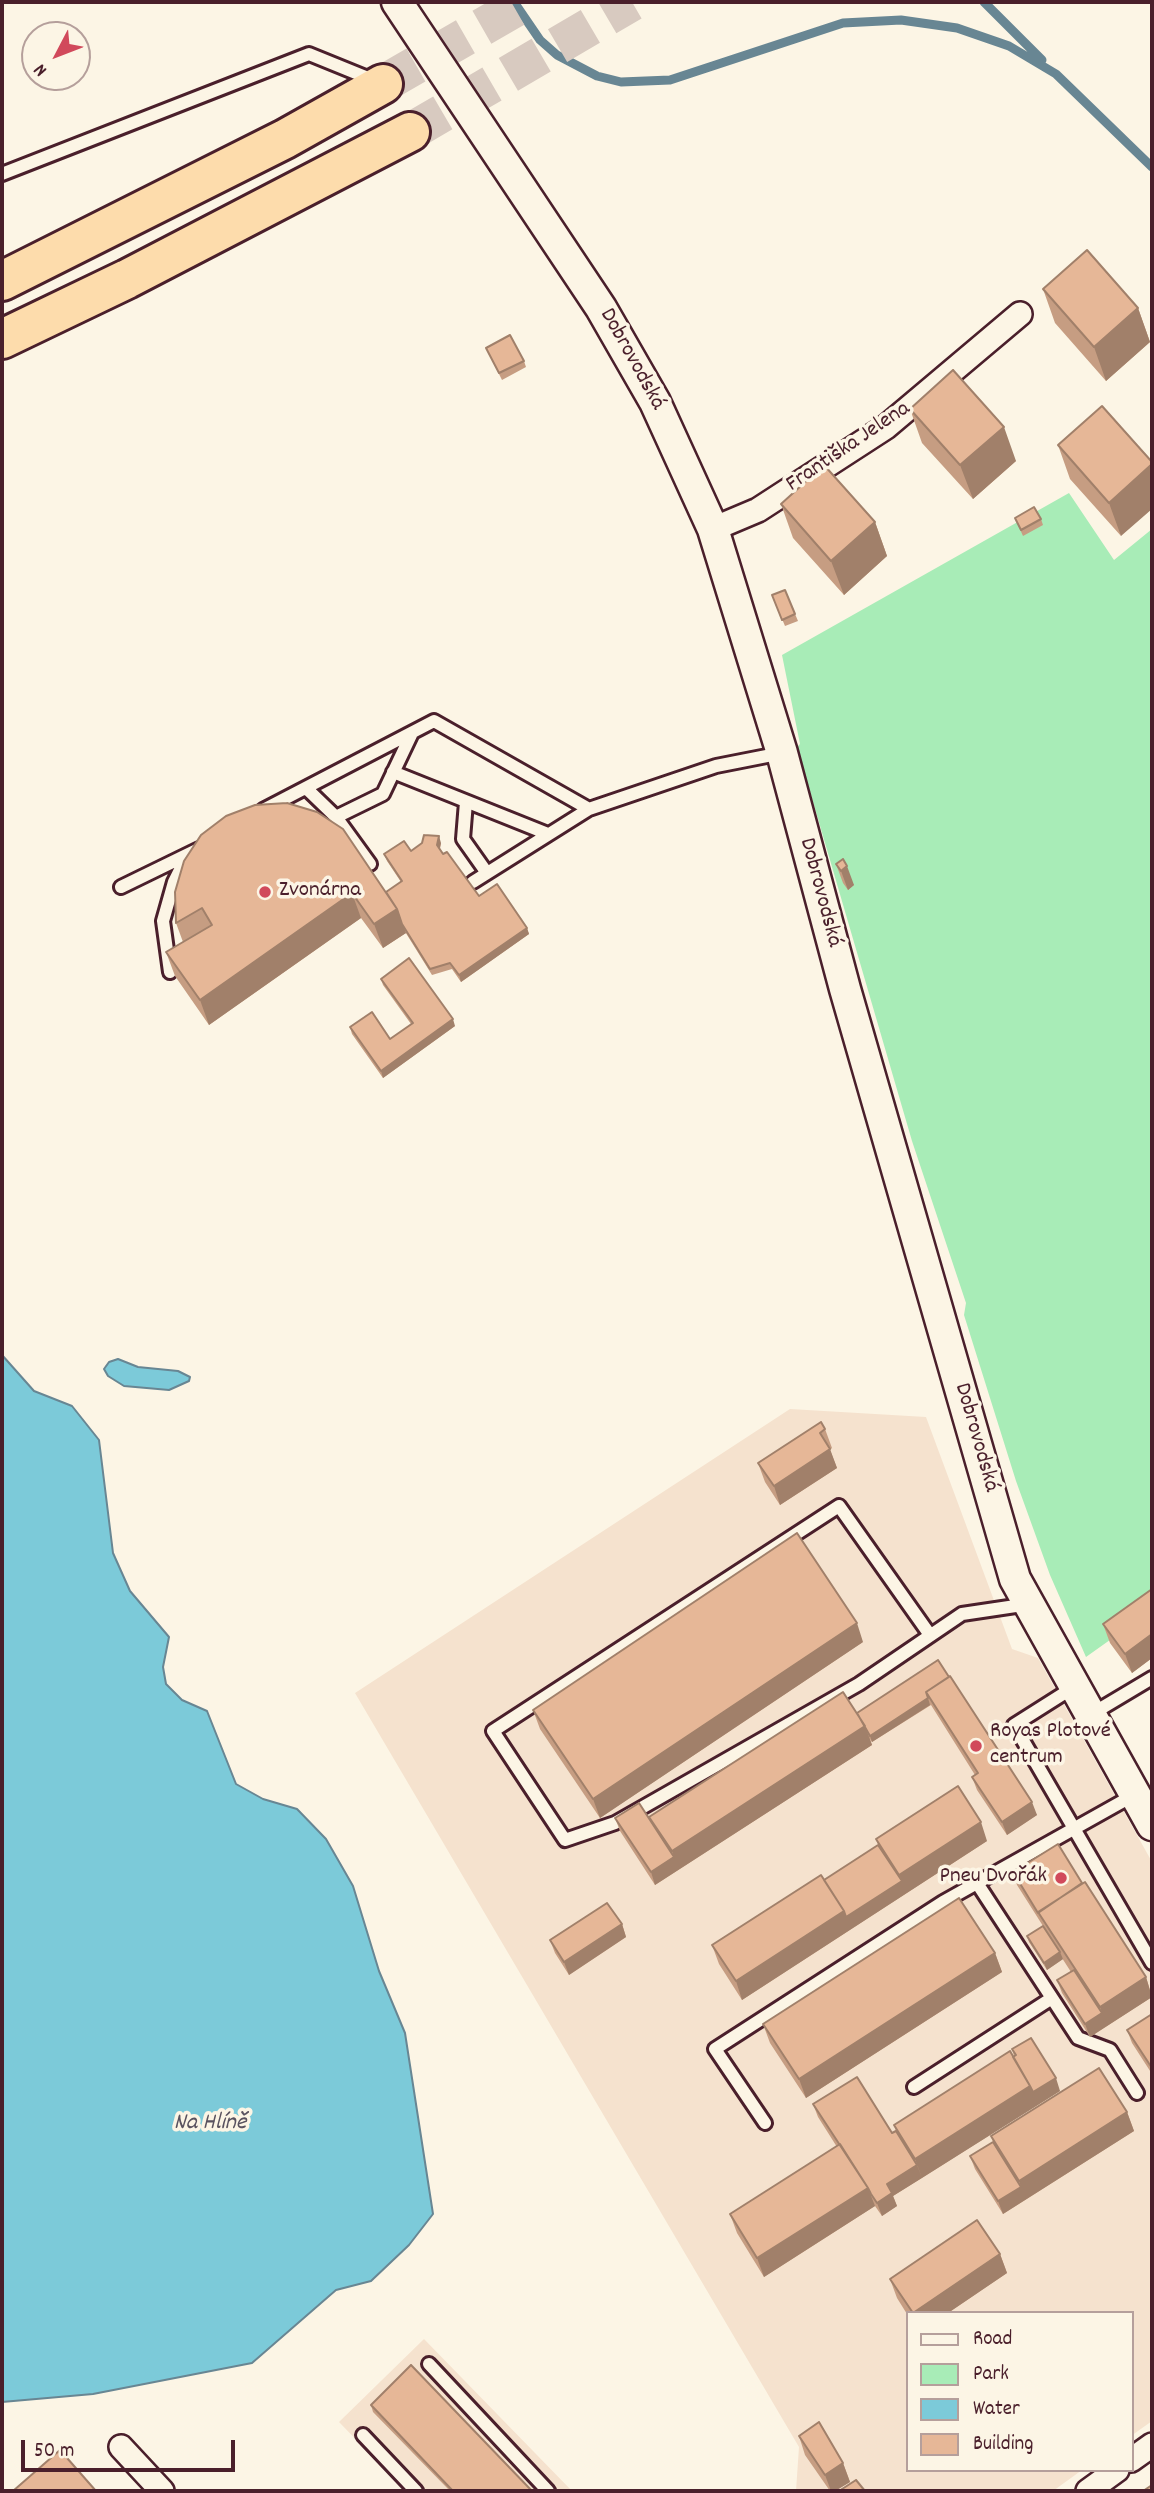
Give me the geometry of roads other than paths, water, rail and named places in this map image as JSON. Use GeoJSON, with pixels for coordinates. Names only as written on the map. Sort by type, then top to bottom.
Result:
{"type":"FeatureCollection","features":[{"type":"Feature","properties":{"kind":"highway"},"geometry":{"type":"LineString","coordinates":[[2,281],[285,139],[383,84]]}},
{"type":"Feature","properties":{"kind":"highway"},"geometry":{"type":"LineString","coordinates":[[2,339],[127,279],[410,132]]}},
{"type":"Feature","properties":{"kind":"street","name":"Dobrovodská"},"geometry":{"type":"LineString","coordinates":[[397,2],[601,308],[725,524],[845,989],[1015,1579],[1152,1825]]}},
{"type":"Feature","properties":{"kind":"street","name":"Františka Jelena"},"geometry":{"type":"LineString","coordinates":[[725,524],[886,427],[1020,314]]}},
{"type":"Feature","properties":{"kind":"street"},"geometry":{"type":"LineString","coordinates":[[1133,2459],[1152,2445]]}},
{"type":"Feature","properties":{"kind":"street"},"geometry":{"type":"LineString","coordinates":[[121,2447],[162,2491]]}},
{"type":"Feature","properties":{"kind":"street"},"geometry":{"type":"LineString","coordinates":[[1088,2491],[1114,2472]]}},
{"type":"Feature","properties":{"kind":"lane"},"geometry":{"type":"LineString","coordinates":[[2,174],[309,54],[383,84]]}},
{"type":"Feature","properties":{"kind":"lane"},"geometry":{"type":"LineString","coordinates":[[250,817],[434,722],[589,809]]}},
{"type":"Feature","properties":{"kind":"lane"},"geometry":{"type":"LineString","coordinates":[[336,817],[383,794],[412,733]]}},
{"type":"Feature","properties":{"kind":"lane"},"geometry":{"type":"LineString","coordinates":[[473,882],[589,809],[716,766],[782,753]]}},
{"type":"Feature","properties":{"kind":"lane"},"geometry":{"type":"LineString","coordinates":[[393,772],[548,835]]}},
{"type":"Feature","properties":{"kind":"lane"},"geometry":{"type":"LineString","coordinates":[[306,788],[336,817],[370,864]]}},
{"type":"Feature","properties":{"kind":"lane"},"geometry":{"type":"LineString","coordinates":[[466,802],[463,839],[487,873]]}},
{"type":"Feature","properties":{"kind":"lane"},"geometry":{"type":"LineString","coordinates":[[121,887],[187,856],[208,843]]}},
{"type":"Feature","properties":{"kind":"lane"},"geometry":{"type":"LineString","coordinates":[[170,972],[163,921],[174,882],[187,856]]}},
{"type":"Feature","properties":{"kind":"lane"},"geometry":{"type":"LineString","coordinates":[[930,1635],[839,1506],[493,1731],[565,1840],[615,1823],[764,1735],[859,1684],[961,1614],[1029,1604]]}},
{"type":"Feature","properties":{"kind":"lane"},"geometry":{"type":"LineString","coordinates":[[1090,1716],[1152,1678]]}},
{"type":"Feature","properties":{"kind":"lane"},"geometry":{"type":"LineString","coordinates":[[1074,1687],[1014,1725],[1072,1830],[1152,1963]]}},
{"type":"Feature","properties":{"kind":"lane"},"geometry":{"type":"LineString","coordinates":[[765,2123],[715,2049],[977,1883],[1134,1795]]}},
{"type":"Feature","properties":{"kind":"lane"},"geometry":{"type":"LineString","coordinates":[[977,1883],[1078,2038],[1110,2050],[1138,2093]]}},
{"type":"Feature","properties":{"kind":"lane"},"geometry":{"type":"LineString","coordinates":[[914,2087],[1052,1998]]}},
{"type":"Feature","properties":{"kind":"lane"},"geometry":{"type":"LineString","coordinates":[[429,2364],[548,2491]]}},
{"type":"Feature","properties":{"kind":"lane"},"geometry":{"type":"LineString","coordinates":[[363,2435],[416,2491]]}},
{"type":"Feature","properties":{"kind":"water","name":"Na Hlíně"},"geometry":{"type":"Polygon","coordinates":[[[2,1355],[34,1391],[72,1406],[99,1440],[113,1553],[130,1591],[169,1637],[163,1667],[166,1684],[182,1700],[207,1711],[236,1784],[263,1799],[297,1809],[326,1839],[353,1886],[379,1971],[405,2033],[433,2214],[409,2245],[371,2281],[336,2290],[252,2363],[93,2394],[2,2402],[2,1355]]]}},
{"type":"Feature","properties":{"kind":"water"},"geometry":{"type":"Polygon","coordinates":[[[118,1359],[138,1367],[178,1371],[190,1377],[189,1381],[169,1390],[124,1386],[108,1376],[104,1369],[109,1362],[118,1359]]]}},
{"type":"Feature","properties":{"kind":"waterway"},"geometry":{"type":"LineString","coordinates":[[514,2],[540,40],[557,55],[597,76],[621,82],[670,80],[843,23],[901,20],[957,28],[1009,46],[1056,74],[1152,167]]}},
{"type":"Feature","properties":{"kind":"waterway"},"geometry":{"type":"LineString","coordinates":[[984,2],[1042,60]]}},
{"type":"Feature","properties":{"kind":"tunnel"},"geometry":{"type":"LineString","coordinates":[[383,84],[526,2]]}},
{"type":"Feature","properties":{"kind":"tunnel"},"geometry":{"type":"LineString","coordinates":[[410,132],[632,2]]}},
{"type":"Feature","properties":{"kind":"place","name":"Zvonárna"},"geometry":{"type":"Point","coordinates":[265,892]}},
{"type":"Feature","properties":{"kind":"place","name":"Royas Plotové centrum"},"geometry":{"type":"Point","coordinates":[976,1746]}},
{"type":"Feature","properties":{"kind":"place","name":"Pneu Dvořák"},"geometry":{"type":"Point","coordinates":[1061,1878]}}]}
